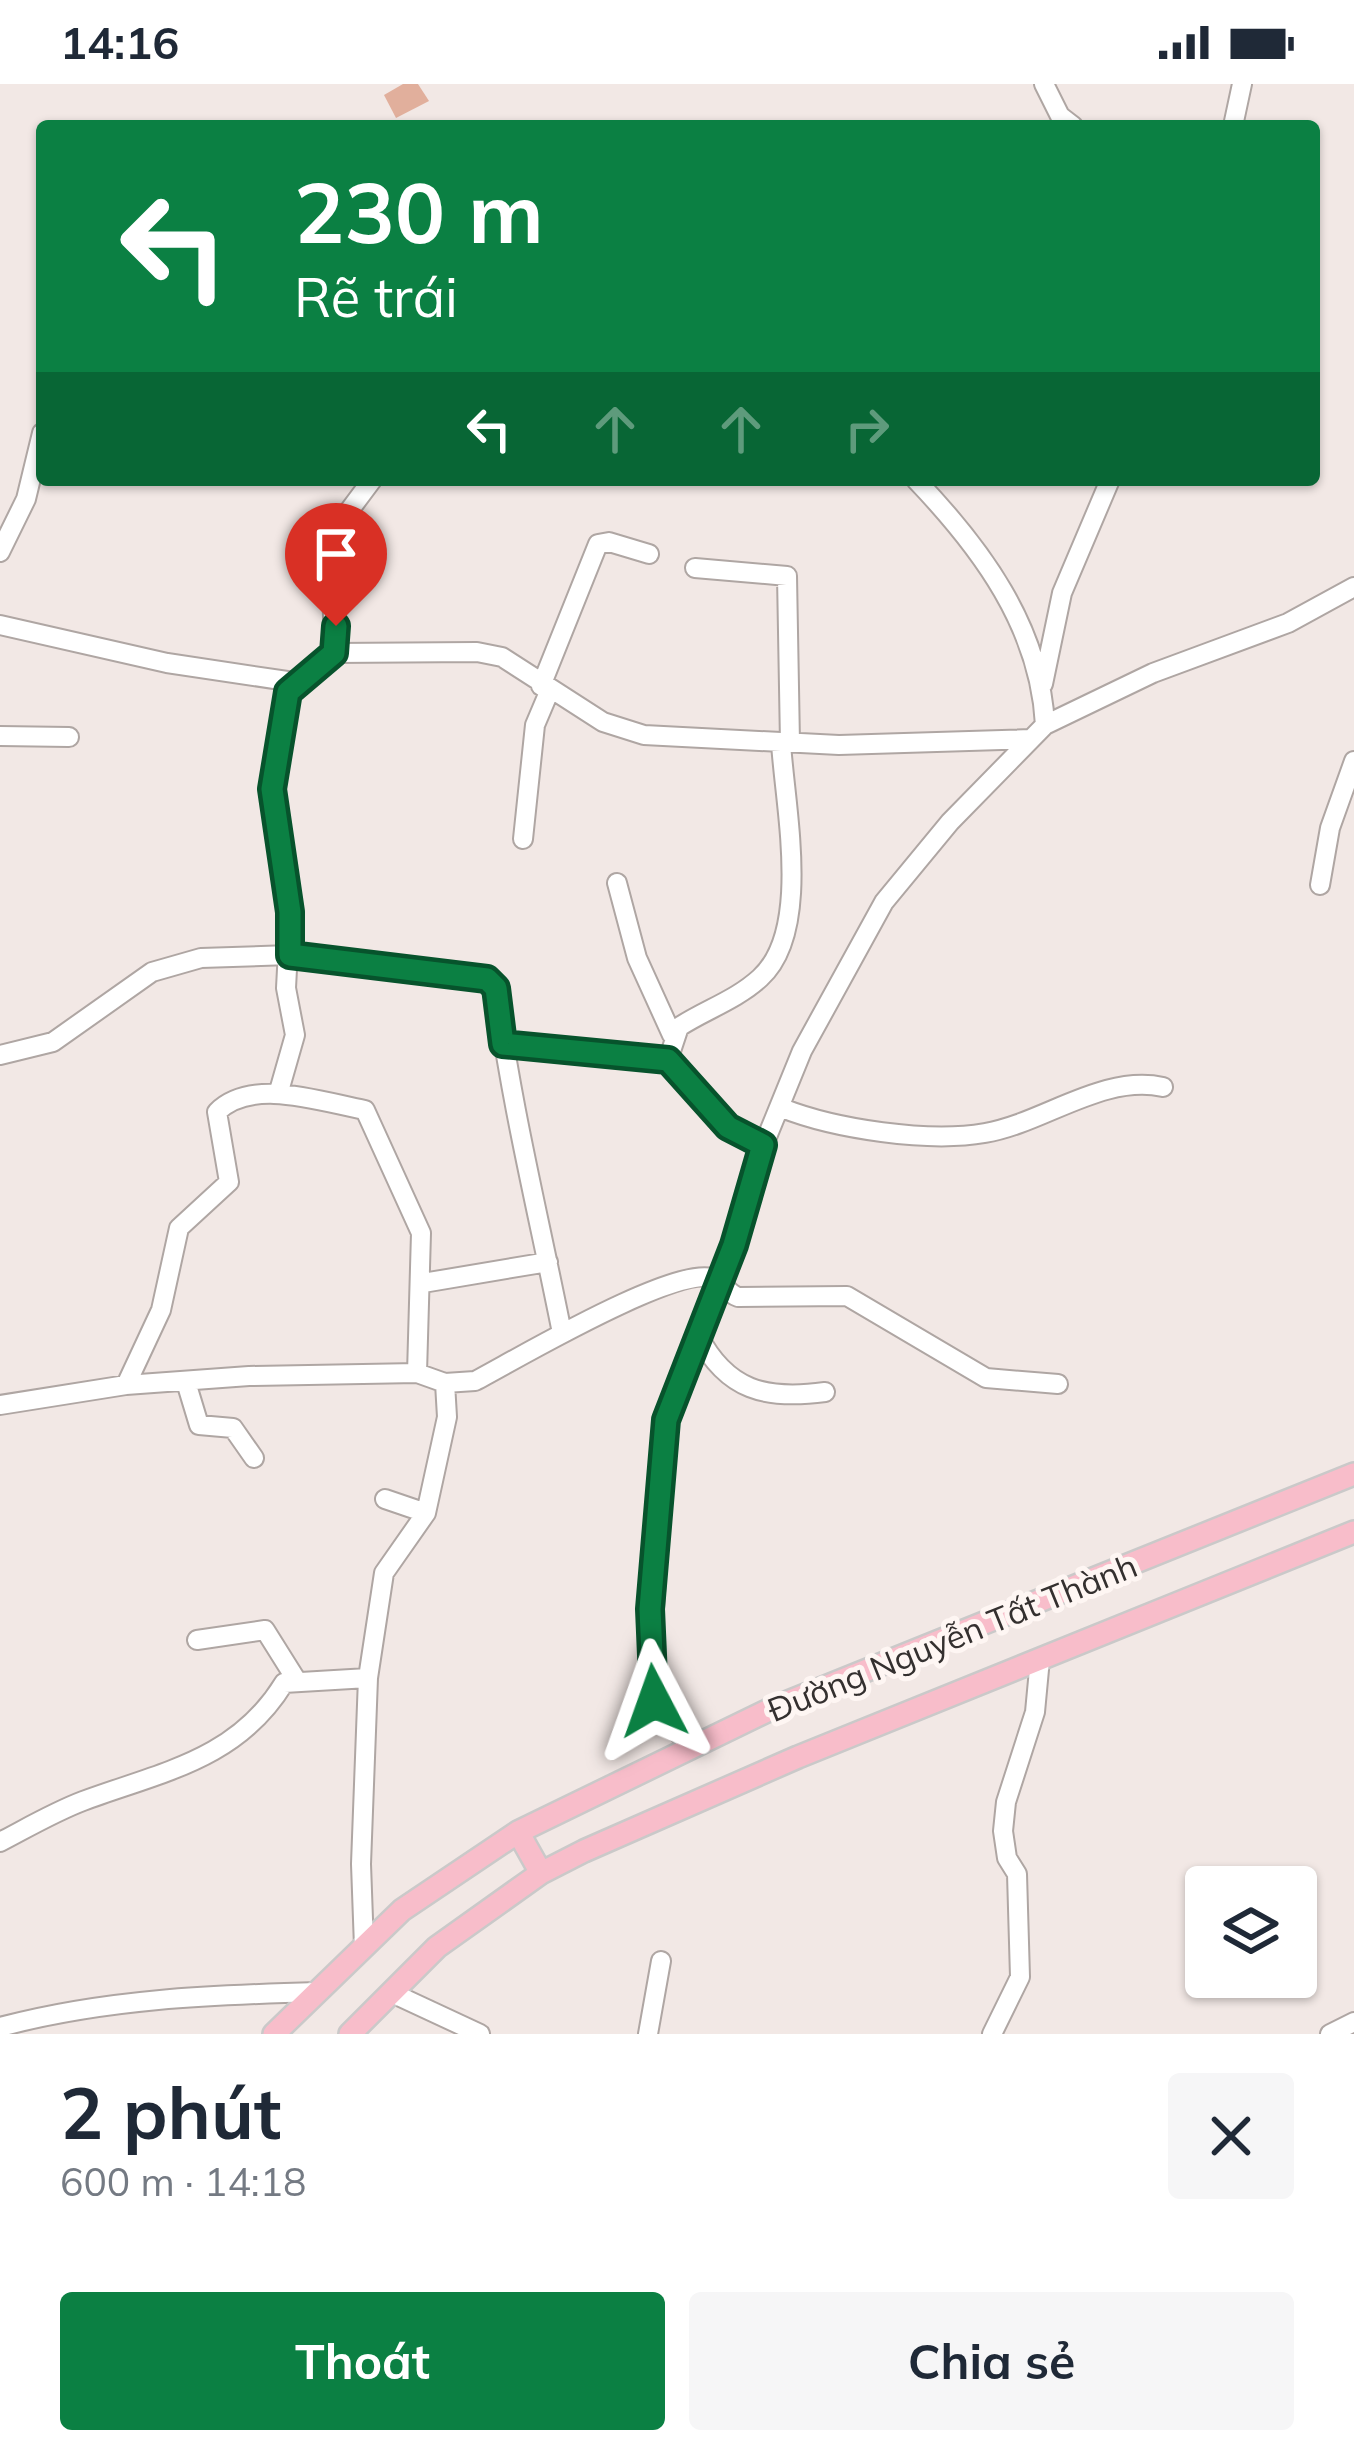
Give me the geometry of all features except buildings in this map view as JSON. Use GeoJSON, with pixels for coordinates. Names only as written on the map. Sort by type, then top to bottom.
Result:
{"type":"FeatureCollection","features":[{"type":"Feature","properties":{"kind":"main road","name":"Đường Nguyễn Tất Thành"},"geometry":{"type":"LineString","coordinates":[[274,2034],[403,1910],[518,1832],[773,1708],[1354,1474]]}},
{"type":"Feature","properties":{"kind":"main road","name":"Đường Nguyễn Tất Thành"},"geometry":{"type":"LineString","coordinates":[[350,2034],[437,1947],[541,1873],[797,1757],[1354,1532]]}},
{"type":"Feature","properties":{"kind":"main road"},"geometry":{"type":"LineString","coordinates":[[518,1832],[541,1873]]}},
{"type":"Feature","properties":{"kind":"street"},"geometry":{"type":"LineString","coordinates":[[1044,84],[1065,120]]}},
{"type":"Feature","properties":{"kind":"street"},"geometry":{"type":"LineString","coordinates":[[1234,120],[1242,84]]}},
{"type":"Feature","properties":{"kind":"street"},"geometry":{"type":"LineString","coordinates":[[0,552],[26,499],[36,458]]}},
{"type":"Feature","properties":{"kind":"street"},"geometry":{"type":"LineString","coordinates":[[334,653],[331,546],[337,527],[368,486]]}},
{"type":"Feature","properties":{"kind":"street"},"geometry":{"type":"LineString","coordinates":[[921,486],[991,568],[1043,684]]}},
{"type":"Feature","properties":{"kind":"street"},"geometry":{"type":"LineString","coordinates":[[1038,732],[1062,592],[1107,486]]}},
{"type":"Feature","properties":{"kind":"street"},"geometry":{"type":"LineString","coordinates":[[523,838],[535,724],[598,544],[649,554]]}},
{"type":"Feature","properties":{"kind":"street"},"geometry":{"type":"LineString","coordinates":[[672,1035],[764,975],[784,942],[791,900],[785,743],[787,576],[695,568]]}},
{"type":"Feature","properties":{"kind":"street"},"geometry":{"type":"LineString","coordinates":[[692,1746],[666,1723],[654,1701],[650,1609],[666,1420],[763,1145],[802,1051],[884,902],[939,834],[1038,732],[1153,673],[1288,623],[1354,587]]}},
{"type":"Feature","properties":{"kind":"street"},"geometry":{"type":"LineString","coordinates":[[0,626],[167,663],[294,682]]}},
{"type":"Feature","properties":{"kind":"street"},"geometry":{"type":"LineString","coordinates":[[279,1091],[295,1035],[286,988],[290,912],[272,789],[284,704],[294,682],[334,653],[490,654],[545,689],[630,732],[785,743],[1038,732]]}},
{"type":"Feature","properties":{"kind":"street"},"geometry":{"type":"LineString","coordinates":[[0,736],[69,737]]}},
{"type":"Feature","properties":{"kind":"street"},"geometry":{"type":"LineString","coordinates":[[1320,886],[1330,828],[1354,761]]}},
{"type":"Feature","properties":{"kind":"street"},"geometry":{"type":"LineString","coordinates":[[617,884],[637,958],[672,1035],[668,1060]]}},
{"type":"Feature","properties":{"kind":"street"},"geometry":{"type":"LineString","coordinates":[[0,1055],[53,1042],[152,972],[201,958],[290,955],[487,979],[496,988],[522,1162],[562,1333]]}},
{"type":"Feature","properties":{"kind":"street"},"geometry":{"type":"LineString","coordinates":[[503,1044],[668,1060],[728,1127],[763,1145]]}},
{"type":"Feature","properties":{"kind":"street"},"geometry":{"type":"LineString","coordinates":[[782,1108],[877,1130],[984,1133],[1124,1085],[1163,1087]]}},
{"type":"Feature","properties":{"kind":"street"},"geometry":{"type":"LineString","coordinates":[[126,1385],[160,1310],[179,1228],[229,1182],[218,1112],[253,1094],[279,1091],[365,1111],[421,1233],[417,1373]]}},
{"type":"Feature","properties":{"kind":"street"},"geometry":{"type":"LineString","coordinates":[[423,1283],[548,1262]]}},
{"type":"Feature","properties":{"kind":"street"},"geometry":{"type":"LineString","coordinates":[[0,1405],[126,1385],[417,1373],[446,1383],[475,1381],[659,1286],[718,1280]]}},
{"type":"Feature","properties":{"kind":"street"},"geometry":{"type":"LineString","coordinates":[[718,1280],[725,1292],[738,1297],[847,1296],[862,1301],[953,1363],[986,1378],[1058,1384]]}},
{"type":"Feature","properties":{"kind":"street"},"geometry":{"type":"LineString","coordinates":[[698,1335],[723,1375],[742,1388],[792,1396],[825,1392]]}},
{"type":"Feature","properties":{"kind":"street"},"geometry":{"type":"LineString","coordinates":[[186,1382],[199,1425],[233,1428],[254,1458]]}},
{"type":"Feature","properties":{"kind":"street"},"geometry":{"type":"LineString","coordinates":[[364,1947],[361,1864],[368,1678],[374,1665],[384,1573],[426,1514],[447,1417],[446,1383]]}},
{"type":"Feature","properties":{"kind":"street"},"geometry":{"type":"LineString","coordinates":[[385,1499],[426,1514]]}},
{"type":"Feature","properties":{"kind":"street"},"geometry":{"type":"LineString","coordinates":[[197,1640],[266,1630],[297,1681]]}},
{"type":"Feature","properties":{"kind":"street"},"geometry":{"type":"LineString","coordinates":[[992,2034],[1020,1977],[1017,1874],[1007,1858],[1003,1831],[1006,1802],[1035,1712],[1040,1658]]}},
{"type":"Feature","properties":{"kind":"street"},"geometry":{"type":"LineString","coordinates":[[0,1843],[83,1802],[160,1779],[210,1755],[249,1729],[284,1683],[368,1678]]}},
{"type":"Feature","properties":{"kind":"street"},"geometry":{"type":"LineString","coordinates":[[649,2034],[661,1961]]}},
{"type":"Feature","properties":{"kind":"street"},"geometry":{"type":"LineString","coordinates":[[0,2027],[76,2007],[197,1994],[318,1992]]}},
{"type":"Feature","properties":{"kind":"street"},"geometry":{"type":"LineString","coordinates":[[392,1993],[480,2034]]}},
{"type":"Feature","properties":{"kind":"street"},"geometry":{"type":"LineString","coordinates":[[1330,2034],[1354,2022]]}},
{"type":"Feature","properties":{"kind":"route"},"geometry":{"type":"LineString","coordinates":[[336,626],[334,653],[294,682],[288,692],[272,789],[290,912],[290,955],[487,979],[496,988],[503,1044],[620,1059],[668,1060],[728,1127],[763,1145],[734,1245],[666,1420],[650,1609],[654,1701]]}}]}
